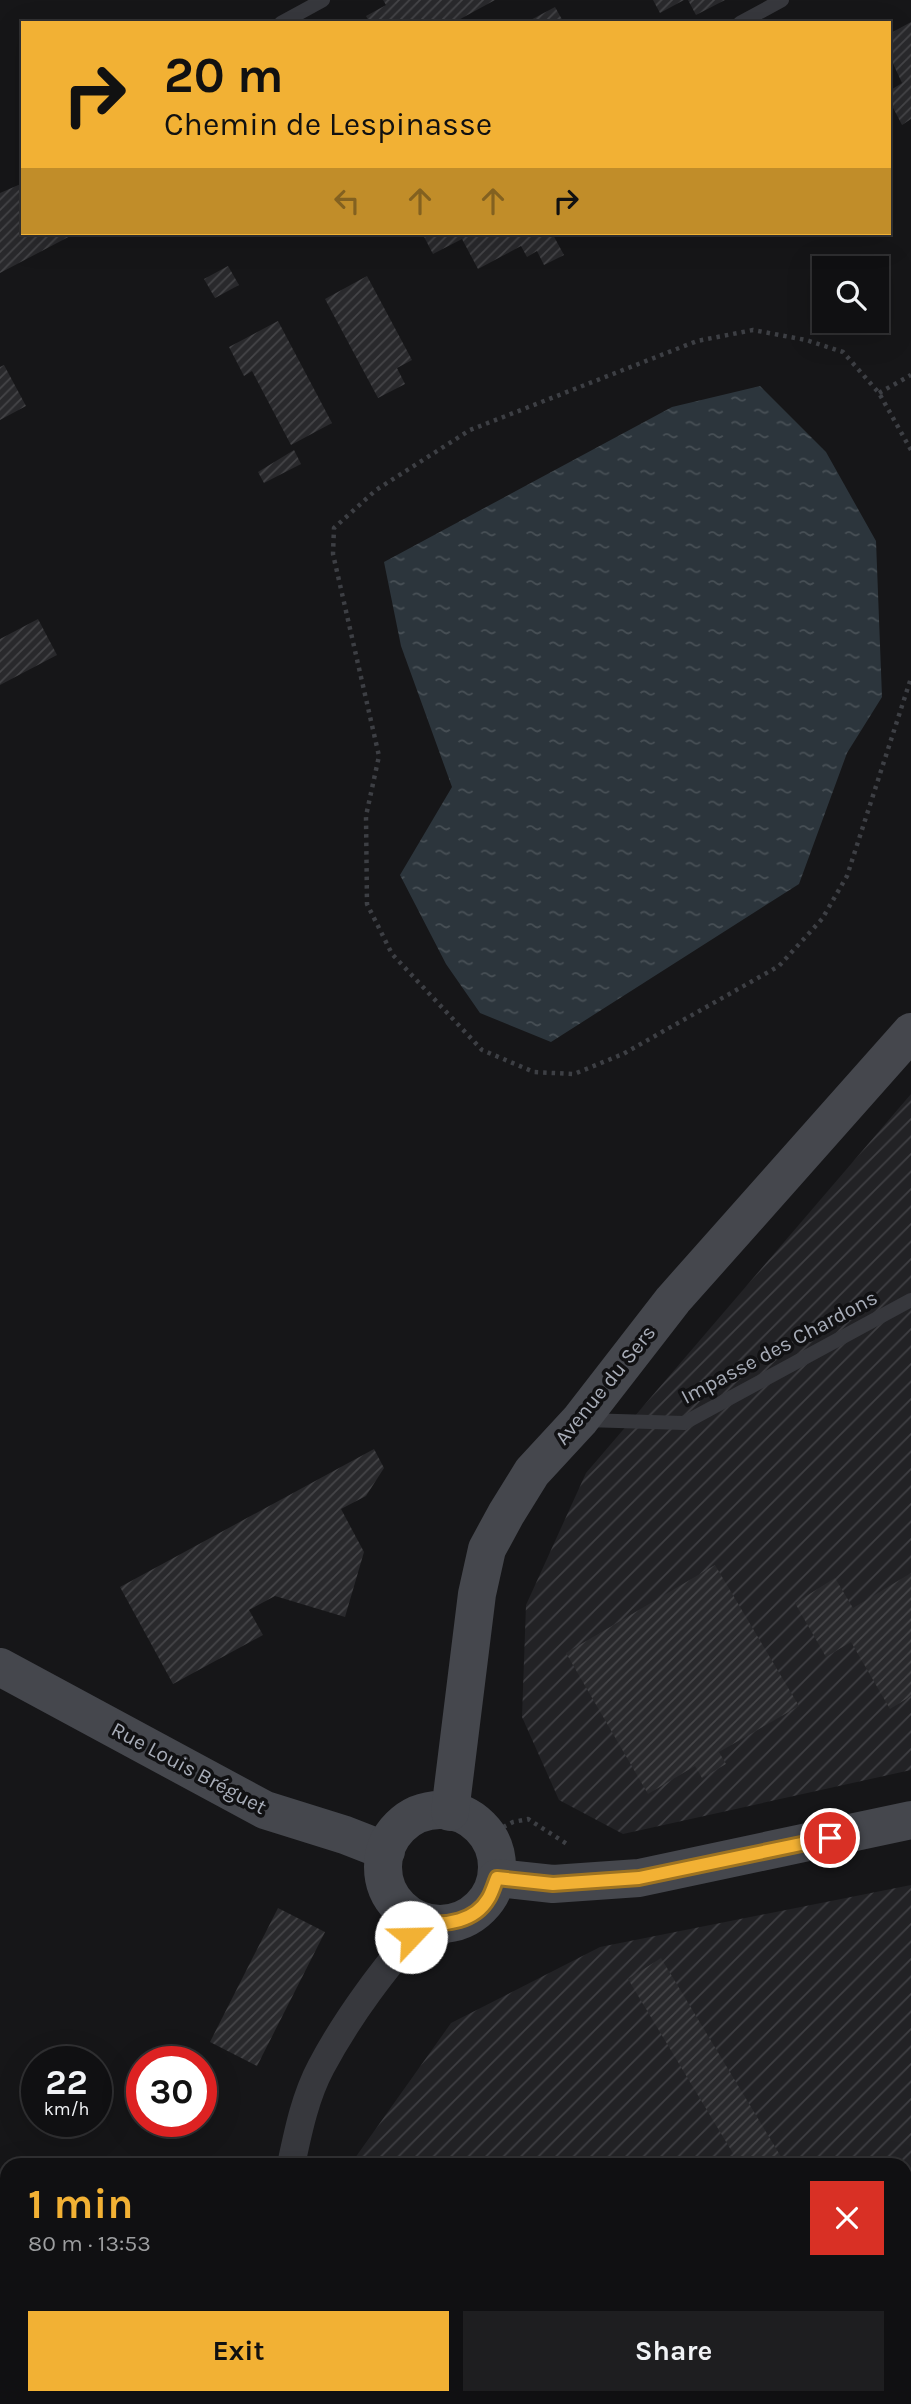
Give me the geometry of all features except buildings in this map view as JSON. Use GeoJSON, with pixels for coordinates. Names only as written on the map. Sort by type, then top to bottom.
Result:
{"type":"FeatureCollection","features":[{"type":"Feature","properties":{"kind":"street","name":"Avenue du Sers"},"geometry":{"type":"LineString","coordinates":[[450,1812],[477,1594],[487,1549],[532,1472],[580,1420],[673,1300],[911,1032]]}},
{"type":"Feature","properties":{"kind":"street","name":"Rue Louis Bréguet"},"geometry":{"type":"LineString","coordinates":[[0,1667],[265,1810],[386,1851]]}},
{"type":"Feature","properties":{"kind":"street"},"geometry":{"type":"LineString","coordinates":[[438,1810],[450,1812],[459,1813],[476,1822],[488,1835],[496,1853],[497,1878],[488,1899],[465,1919],[439,1924],[424,1922],[408,1915],[394,1902],[386,1888],[383,1867],[386,1851],[388,1843],[401,1824],[418,1814],[438,1810]]}},
{"type":"Feature","properties":{"kind":"street"},"geometry":{"type":"LineString","coordinates":[[497,1878],[553,1884],[639,1878],[911,1820]]}},
{"type":"Feature","properties":{"kind":"street"},"geometry":{"type":"LineString","coordinates":[[293,2158],[302,2116],[320,2069],[353,2012],[424,1922]]}},
{"type":"Feature","properties":{"kind":"lane"},"geometry":{"type":"LineString","coordinates":[[285,21],[323,0]]}},
{"type":"Feature","properties":{"kind":"lane"},"geometry":{"type":"LineString","coordinates":[[744,21],[782,0]]}},
{"type":"Feature","properties":{"kind":"lane","name":"Impasse des Chardons"},"geometry":{"type":"LineString","coordinates":[[580,1420],[684,1423],[911,1300]]}},
{"type":"Feature","properties":{"kind":"path"},"geometry":{"type":"LineString","coordinates":[[911,450],[879,393],[843,352],[806,340],[753,330],[697,341],[470,430],[376,490],[334,528],[333,554],[379,756],[366,816],[367,904],[392,954],[482,1050],[534,1072],[574,1074],[623,1054],[779,966],[822,919],[847,876],[911,678]]}},
{"type":"Feature","properties":{"kind":"path"},"geometry":{"type":"LineString","coordinates":[[879,393],[911,375]]}},
{"type":"Feature","properties":{"kind":"shaded area"},"geometry":{"type":"Polygon","coordinates":[[[911,1094],[911,1770],[623,1834],[559,1800],[522,1717],[526,1605],[586,1473],[911,1094]]]}},
{"type":"Feature","properties":{"kind":"shaded area"},"geometry":{"type":"Polygon","coordinates":[[[911,1885],[911,2158],[355,2158],[451,2023],[600,1947],[911,1885]]]}},
{"type":"Feature","properties":{"kind":"water"},"geometry":{"type":"Polygon","coordinates":[[[760,386],[826,452],[876,541],[882,697],[847,753],[799,884],[551,1042],[480,1013],[446,964],[400,875],[452,787],[401,646],[384,562],[672,407],[760,386]]]}},
{"type":"Feature","properties":{"kind":"route"},"geometry":{"type":"LineString","coordinates":[[411,1937],[424,1922],[439,1924],[465,1919],[488,1899],[497,1878],[553,1884],[639,1878],[830,1838]]}}]}
